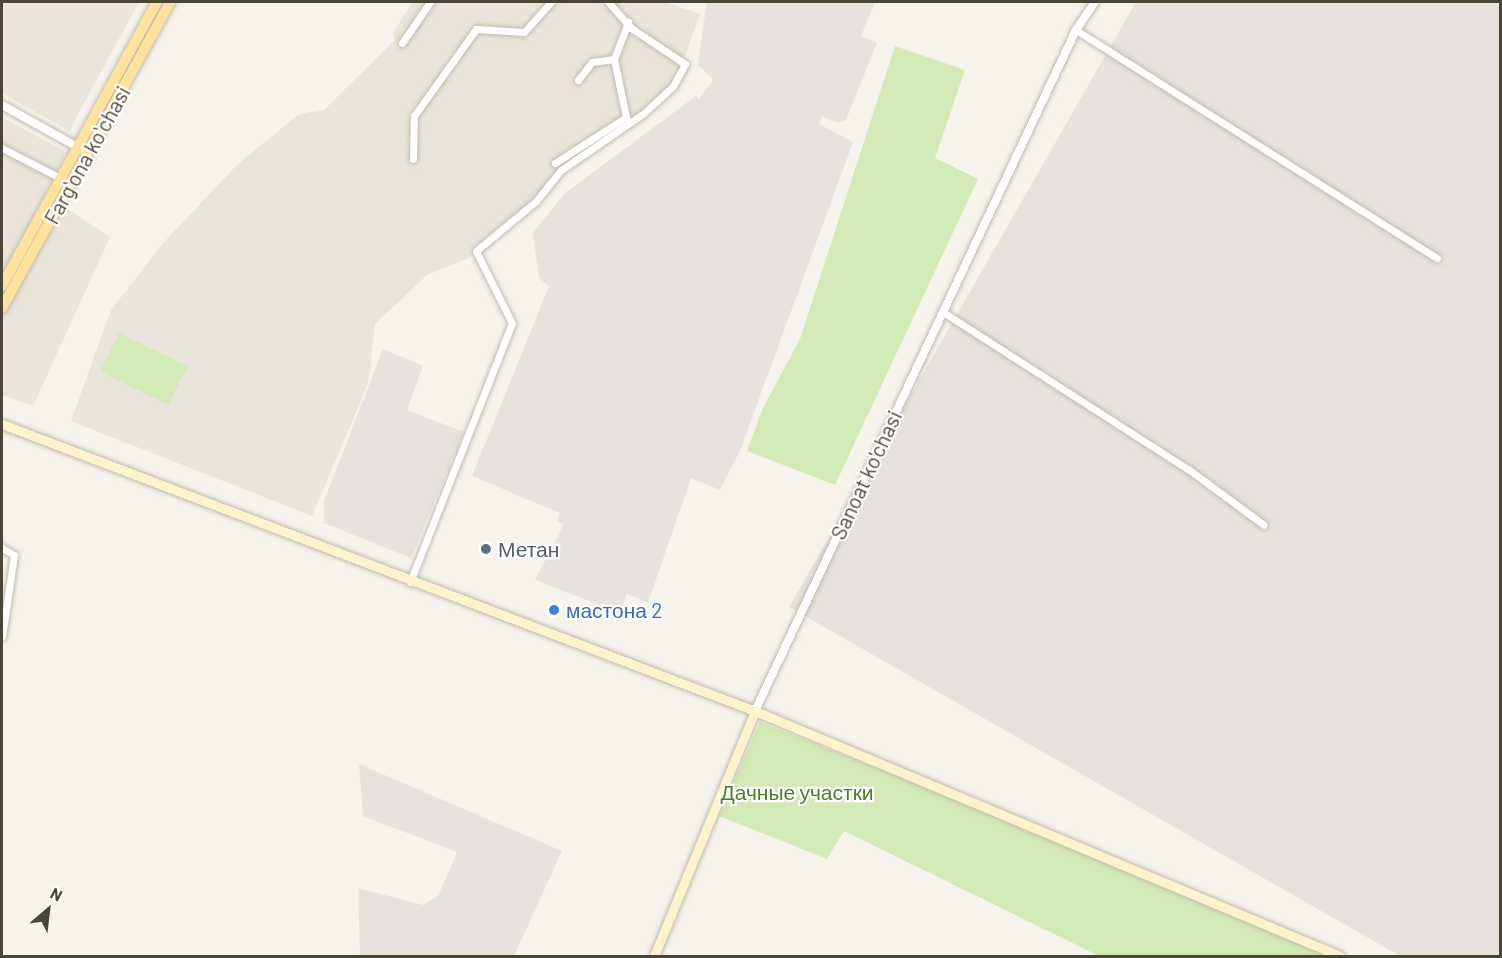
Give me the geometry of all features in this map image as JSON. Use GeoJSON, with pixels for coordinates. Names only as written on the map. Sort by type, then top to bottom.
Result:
{"type":"FeatureCollection","features":[{"type":"Feature","properties":{"kind":"main road","name":"Fargʻona koʻchasi"},"geometry":{"type":"LineString","coordinates":[[2,286],[157,2]]}},
{"type":"Feature","properties":{"kind":"main road","name":"Fargʻona koʻchasi"},"geometry":{"type":"LineString","coordinates":[[2,308],[89,154],[170,2]]}},
{"type":"Feature","properties":{"kind":"main road"},"geometry":{"type":"LineString","coordinates":[[2,424],[315,546],[755,711],[1340,957]]}},
{"type":"Feature","properties":{"kind":"main road","name":"Sanoat ko'chasi"},"geometry":{"type":"LineString","coordinates":[[654,957],[755,711]]}},
{"type":"Feature","properties":{"kind":"street"},"geometry":{"type":"LineString","coordinates":[[402,44],[430,2]]}},
{"type":"Feature","properties":{"kind":"street"},"geometry":{"type":"LineString","coordinates":[[413,159],[414,116],[476,28],[524,32],[551,2]]}},
{"type":"Feature","properties":{"kind":"street"},"geometry":{"type":"LineString","coordinates":[[410,582],[512,323],[509,308],[475,256],[561,170],[644,113],[681,75],[685,64],[628,22],[608,2]]}},
{"type":"Feature","properties":{"kind":"street","name":"Sanoat ko'chasi"},"geometry":{"type":"LineString","coordinates":[[755,711],[1076,30],[1095,2]]}},
{"type":"Feature","properties":{"kind":"street"},"geometry":{"type":"LineString","coordinates":[[555,163],[626,117],[614,59],[628,22]]}},
{"type":"Feature","properties":{"kind":"street"},"geometry":{"type":"LineString","coordinates":[[1076,30],[1437,258]]}},
{"type":"Feature","properties":{"kind":"street"},"geometry":{"type":"LineString","coordinates":[[578,80],[592,62],[614,59]]}},
{"type":"Feature","properties":{"kind":"street"},"geometry":{"type":"LineString","coordinates":[[2,105],[89,154]]}},
{"type":"Feature","properties":{"kind":"street"},"geometry":{"type":"LineString","coordinates":[[2,148],[62,179]]}},
{"type":"Feature","properties":{"kind":"street"},"geometry":{"type":"LineString","coordinates":[[943,312],[1188,469],[1264,525]]}},
{"type":"Feature","properties":{"kind":"street"},"geometry":{"type":"LineString","coordinates":[[2,548],[14,555],[2,636]]}},
{"type":"Feature","properties":{"kind":"shaded area"},"geometry":{"type":"Polygon","coordinates":[[[2,2],[139,2],[69,131],[2,93],[2,2]]]}},
{"type":"Feature","properties":{"kind":"shaded area"},"geometry":{"type":"Polygon","coordinates":[[[412,2],[665,2],[700,14],[676,81],[641,114],[565,162],[548,188],[467,259],[428,274],[375,324],[368,384],[312,516],[71,421],[111,310],[164,242],[237,165],[299,114],[324,110],[395,40],[393,33],[412,2]]]}},
{"type":"Feature","properties":{"kind":"shaded area"},"geometry":{"type":"Polygon","coordinates":[[[707,2],[875,2],[861,36],[877,43],[846,120],[838,123],[822,116],[819,124],[853,142],[740,451],[720,490],[691,478],[648,603],[627,594],[620,613],[535,580],[564,524],[557,521],[560,513],[472,476],[549,286],[539,278],[533,233],[564,194],[696,96],[699,99],[713,80],[698,64],[707,2]]]}},
{"type":"Feature","properties":{"kind":"shaded area"},"geometry":{"type":"Polygon","coordinates":[[[1136,2],[1500,2],[1500,956],[1400,956],[789,607],[1136,2]]]}},
{"type":"Feature","properties":{"kind":"shaded area"},"geometry":{"type":"Polygon","coordinates":[[[2,117],[66,152],[44,193],[110,237],[33,406],[2,395],[2,117]]]}},
{"type":"Feature","properties":{"kind":"shaded area"},"geometry":{"type":"Polygon","coordinates":[[[383,349],[423,366],[407,410],[464,432],[411,558],[324,523],[324,501],[383,349]]]}},
{"type":"Feature","properties":{"kind":"shaded area"},"geometry":{"type":"Polygon","coordinates":[[[359,764],[562,851],[514,956],[360,956],[358,888],[423,905],[438,896],[457,852],[363,816],[359,764]]]}},
{"type":"Feature","properties":{"kind":"green space"},"geometry":{"type":"Polygon","coordinates":[[[895,46],[965,70],[935,158],[978,179],[835,485],[747,451],[763,408],[800,339],[895,46]]]}},
{"type":"Feature","properties":{"kind":"green space"},"geometry":{"type":"Polygon","coordinates":[[[119,333],[187,366],[168,405],[100,372],[119,333]]]}},
{"type":"Feature","properties":{"kind":"green space","name":"Дачные участки"},"geometry":{"type":"Polygon","coordinates":[[[760,722],[1261,920],[1337,956],[1099,956],[844,831],[827,859],[719,816],[760,722]]]}},
{"type":"Feature","properties":{"kind":"place","name":"Метан"},"geometry":{"type":"Point","coordinates":[486,549]}},
{"type":"Feature","properties":{"kind":"place","name":"мастона 2"},"geometry":{"type":"Point","coordinates":[554,610]}}]}
